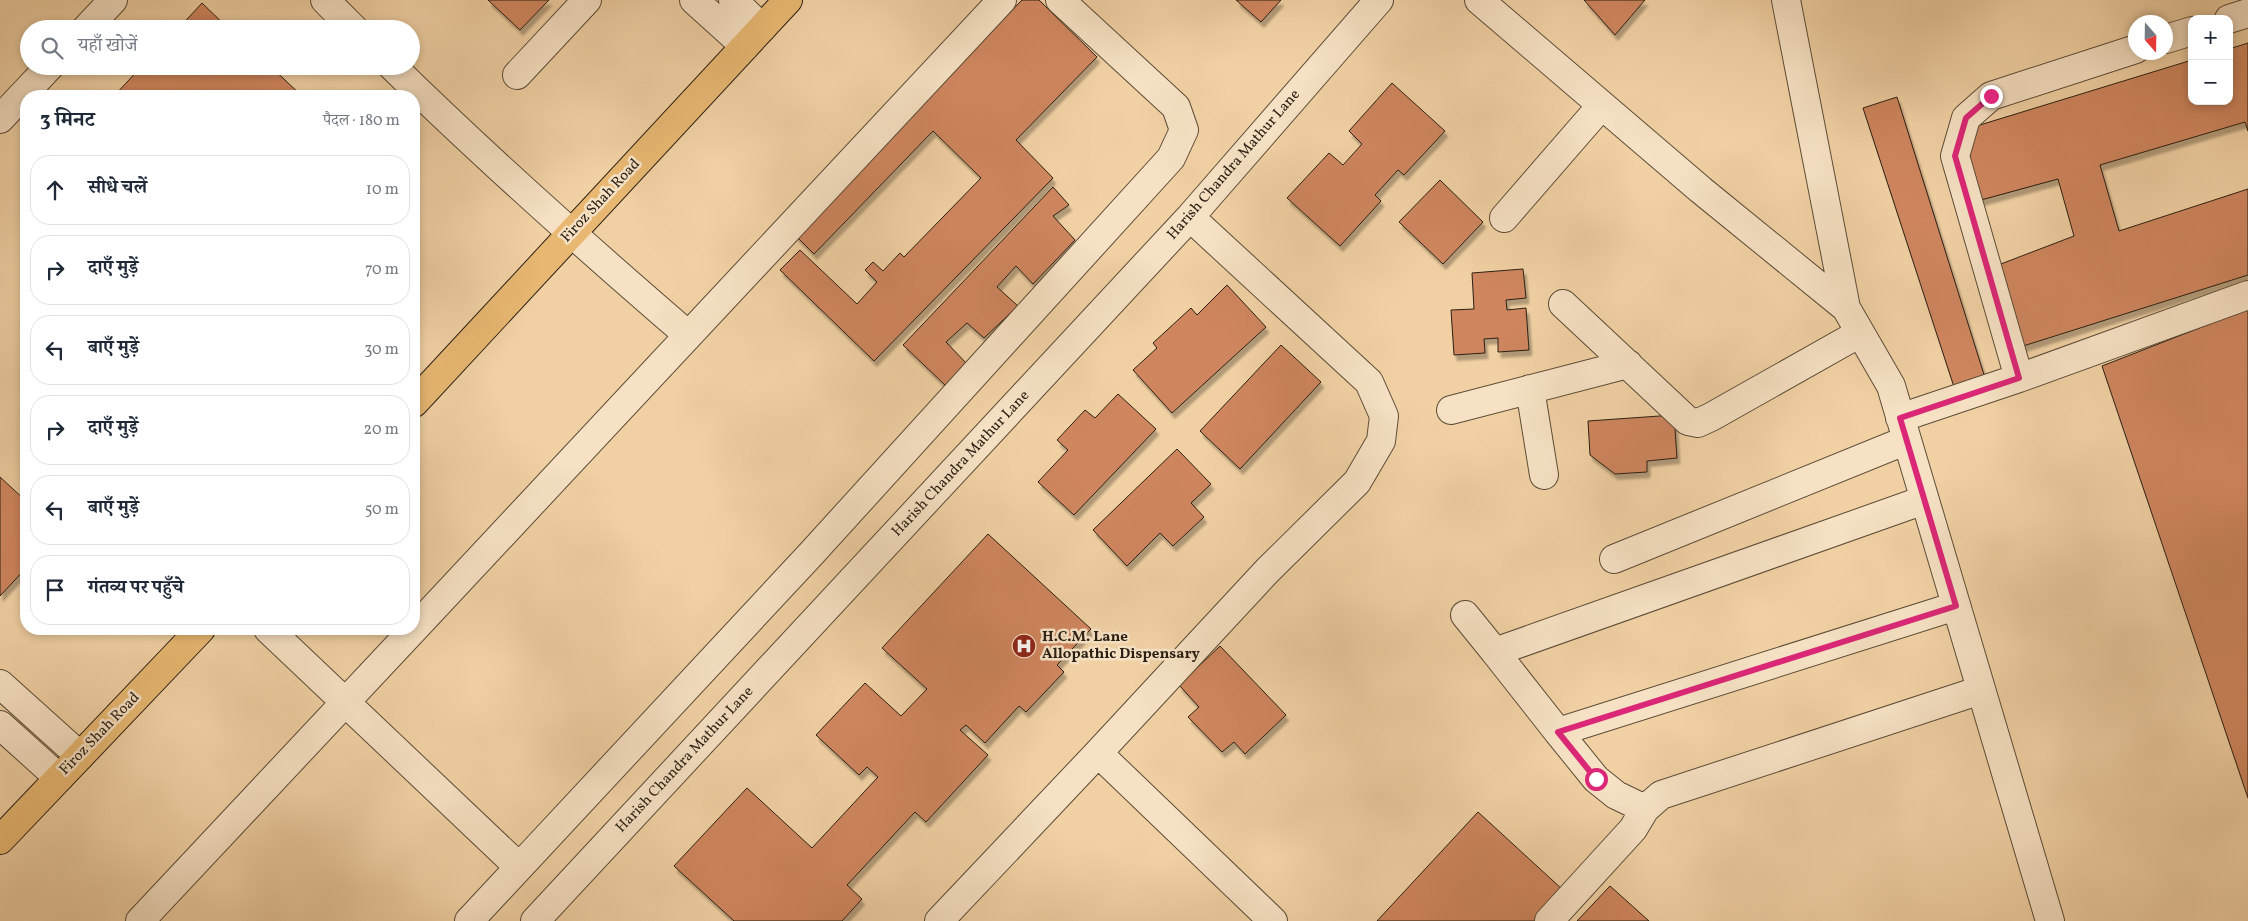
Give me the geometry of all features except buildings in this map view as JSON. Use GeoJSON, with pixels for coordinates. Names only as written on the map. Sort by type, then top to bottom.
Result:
{"type":"FeatureCollection","features":[{"type":"Feature","properties":{"kind":"main road","name":"Firoz Shah Road"},"geometry":{"type":"LineString","coordinates":[[420,397],[788,0]]}},
{"type":"Feature","properties":{"kind":"main road","name":"Firoz Shah Road"},"geometry":{"type":"LineString","coordinates":[[0,840],[195,635]]}},
{"type":"Feature","properties":{"kind":"street"},"geometry":{"type":"LineString","coordinates":[[94,20],[113,0]]}},
{"type":"Feature","properties":{"kind":"street"},"geometry":{"type":"LineString","coordinates":[[325,0],[345,20]]}},
{"type":"Feature","properties":{"kind":"street"},"geometry":{"type":"LineString","coordinates":[[516,75],[587,0]]}},
{"type":"Feature","properties":{"kind":"street"},"geometry":{"type":"LineString","coordinates":[[694,0],[754,37]]}},
{"type":"Feature","properties":{"kind":"street"},"geometry":{"type":"LineString","coordinates":[[733,0],[754,37]]}},
{"type":"Feature","properties":{"kind":"street"},"geometry":{"type":"LineString","coordinates":[[420,623],[1002,0]]}},
{"type":"Feature","properties":{"kind":"street"},"geometry":{"type":"LineString","coordinates":[[469,921],[812,554],[1171,158],[1184,130],[1176,108],[1060,0]]}},
{"type":"Feature","properties":{"kind":"street","name":"Harish Chandra Mathur Lane"},"geometry":{"type":"LineString","coordinates":[[536,921],[1190,217],[1379,0]]}},
{"type":"Feature","properties":{"kind":"street"},"geometry":{"type":"LineString","coordinates":[[1479,0],[1701,190],[1846,308]]}},
{"type":"Feature","properties":{"kind":"street"},"geometry":{"type":"LineString","coordinates":[[1786,0],[1846,308],[1891,386],[2050,921]]}},
{"type":"Feature","properties":{"kind":"street"},"geometry":{"type":"LineString","coordinates":[[2233,18],[2248,13]]}},
{"type":"Feature","properties":{"kind":"street"},"geometry":{"type":"LineString","coordinates":[[2173,37],[2188,32]]}},
{"type":"Feature","properties":{"kind":"street"},"geometry":{"type":"LineString","coordinates":[[2019,378],[1955,156],[1966,118],[1991,96],[2128,52]]}},
{"type":"Feature","properties":{"kind":"street"},"geometry":{"type":"LineString","coordinates":[[27,90],[42,75]]}},
{"type":"Feature","properties":{"kind":"street"},"geometry":{"type":"LineString","coordinates":[[401,75],[416,90]]}},
{"type":"Feature","properties":{"kind":"street"},"geometry":{"type":"LineString","coordinates":[[420,94],[571,234],[688,336]]}},
{"type":"Feature","properties":{"kind":"street"},"geometry":{"type":"LineString","coordinates":[[0,119],[20,98]]}},
{"type":"Feature","properties":{"kind":"street"},"geometry":{"type":"LineString","coordinates":[[1504,218],[1602,106]]}},
{"type":"Feature","properties":{"kind":"street"},"geometry":{"type":"LineString","coordinates":[[939,921],[1267,571],[1357,482],[1381,441],[1384,416],[1369,382],[1190,217]]}},
{"type":"Feature","properties":{"kind":"street"},"geometry":{"type":"LineString","coordinates":[[1614,559],[2019,378],[2248,295]]}},
{"type":"Feature","properties":{"kind":"street"},"geometry":{"type":"LineString","coordinates":[[1563,304],[1688,421],[1698,423],[1712,417],[1860,333]]}},
{"type":"Feature","properties":{"kind":"street"},"geometry":{"type":"LineString","coordinates":[[1451,410],[1628,364]]}},
{"type":"Feature","properties":{"kind":"street"},"geometry":{"type":"LineString","coordinates":[[1530,389],[1544,475]]}},
{"type":"Feature","properties":{"kind":"street"},"geometry":{"type":"LineString","coordinates":[[1495,652],[1924,500]]}},
{"type":"Feature","properties":{"kind":"street"},"geometry":{"type":"LineString","coordinates":[[1558,732],[1956,606]]}},
{"type":"Feature","properties":{"kind":"street"},"geometry":{"type":"LineString","coordinates":[[1465,615],[1596,779],[1616,795],[1645,809]]}},
{"type":"Feature","properties":{"kind":"street"},"geometry":{"type":"LineString","coordinates":[[274,635],[519,867]]}},
{"type":"Feature","properties":{"kind":"street"},"geometry":{"type":"LineString","coordinates":[[140,921],[408,635]]}},
{"type":"Feature","properties":{"kind":"street"},"geometry":{"type":"LineString","coordinates":[[0,684],[80,756]]}},
{"type":"Feature","properties":{"kind":"street"},"geometry":{"type":"LineString","coordinates":[[1549,921],[1633,830],[1645,809],[1661,795],[1981,690]]}},
{"type":"Feature","properties":{"kind":"street"},"geometry":{"type":"LineString","coordinates":[[0,724],[59,778]]}},
{"type":"Feature","properties":{"kind":"street"},"geometry":{"type":"LineString","coordinates":[[1098,753],[1273,921]]}},
{"type":"Feature","properties":{"kind":"place","name":"H.C.M. Lane Allopathic Dispensary"},"geometry":{"type":"Point","coordinates":[1024,646]}},
{"type":"Feature","properties":{"kind":"route"},"geometry":{"type":"LineString","coordinates":[[1596,779],[1558,732],[1956,606],[1900,418],[2019,378],[1955,156],[1966,118],[1991,96]]}}]}
